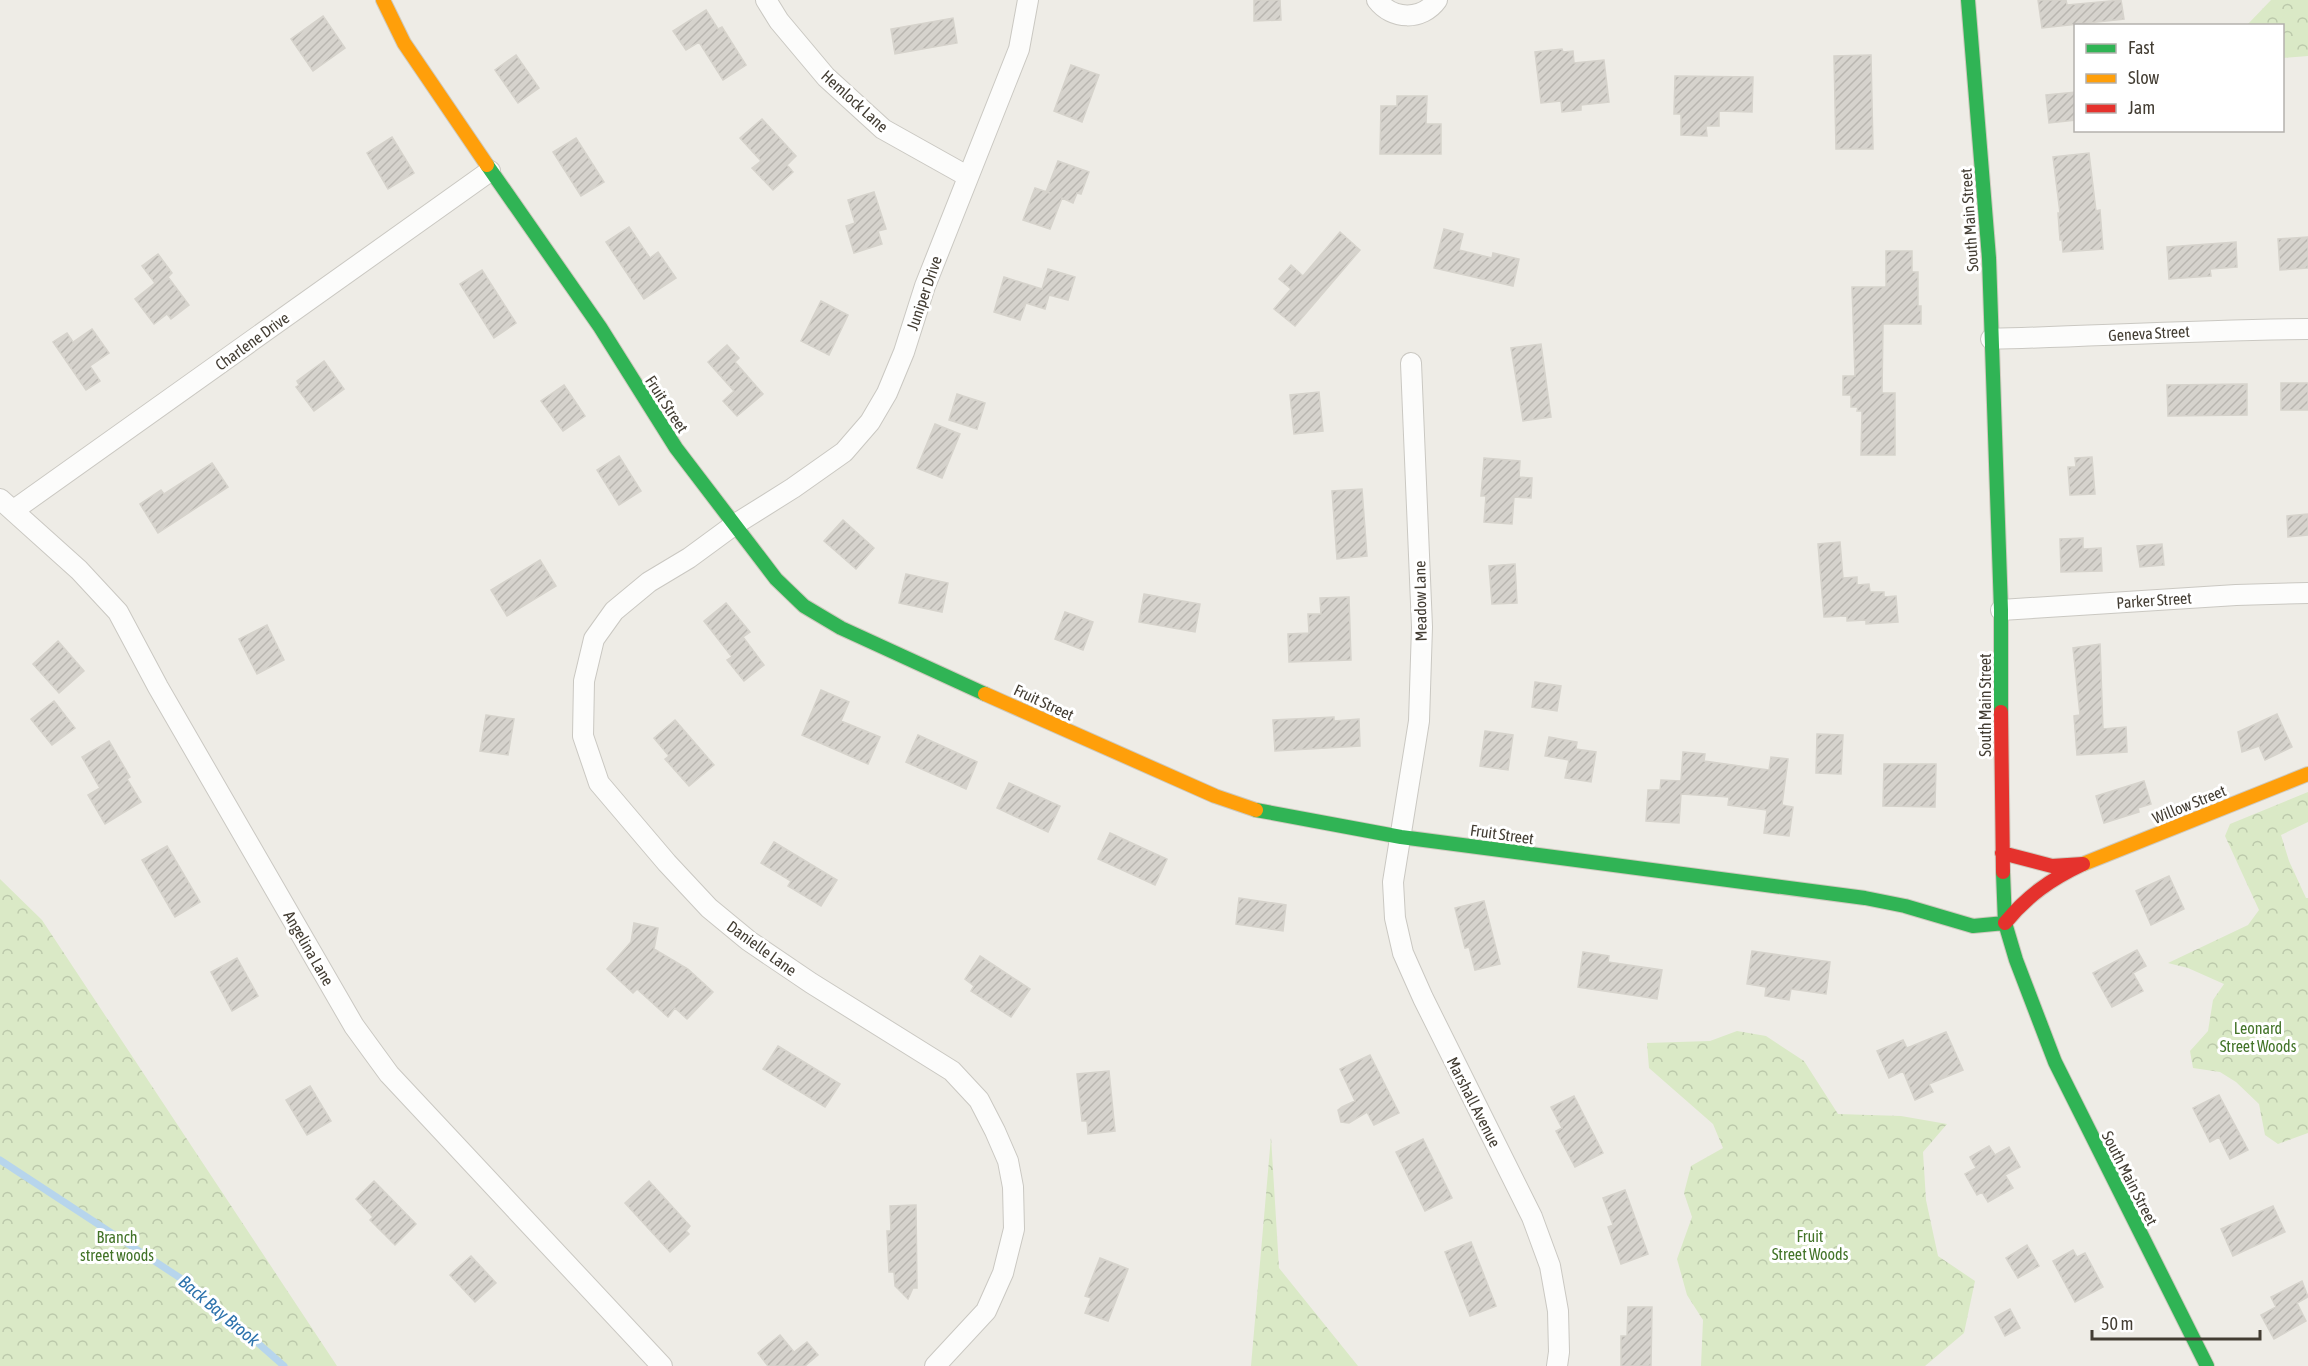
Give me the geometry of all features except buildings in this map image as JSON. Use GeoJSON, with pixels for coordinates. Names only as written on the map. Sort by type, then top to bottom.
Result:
{"type":"FeatureCollection","features":[{"type":"Feature","properties":{"kind":"street","name":"Fruit Street"},"geometry":{"type":"LineString","coordinates":[[383,0],[404,43],[490,171],[600,327],[676,448],[776,579],[804,606],[841,628],[1092,743],[1215,796],[1260,811],[1401,837],[1865,898],[1905,906],[1974,926],[2005,923]]}},
{"type":"Feature","properties":{"kind":"street","name":"Hemlock Lane"},"geometry":{"type":"LineString","coordinates":[[766,0],[779,21],[826,77],[883,129],[967,176]]}},
{"type":"Feature","properties":{"kind":"street","name":"Juniper Drive"},"geometry":{"type":"LineString","coordinates":[[734,525],[794,488],[844,452],[870,422],[887,393],[967,176],[1019,49],[1028,0]]}},
{"type":"Feature","properties":{"kind":"street"},"geometry":{"type":"LineString","coordinates":[[1377,0],[1385,9],[1407,16],[1422,13],[1437,0]]}},
{"type":"Feature","properties":{"kind":"street","name":"South Main Street"},"geometry":{"type":"LineString","coordinates":[[1968,0],[1989,258],[2001,610],[2002,853],[2005,923],[2016,960],[2055,1062],[2207,1366]]}},
{"type":"Feature","properties":{"kind":"street","name":"Charlene Drive"},"geometry":{"type":"LineString","coordinates":[[7,505],[490,171]]}},
{"type":"Feature","properties":{"kind":"street","name":"Geneva Street"},"geometry":{"type":"LineString","coordinates":[[1991,339],[2080,337],[2197,330],[2308,329]]}},
{"type":"Feature","properties":{"kind":"street","name":"Meadow Lane"},"geometry":{"type":"LineString","coordinates":[[1401,837],[1419,721],[1422,627],[1411,363]]}},
{"type":"Feature","properties":{"kind":"street","name":"Angelina Lane"},"geometry":{"type":"LineString","coordinates":[[7,505],[79,570],[118,612],[164,697],[354,1026],[389,1074],[662,1366]]}},
{"type":"Feature","properties":{"kind":"street","name":"Danielle Lane"},"geometry":{"type":"LineString","coordinates":[[734,525],[689,558],[649,582],[614,611],[594,639],[584,681],[583,736],[599,783],[633,825],[709,908],[749,941],[802,977],[952,1071],[979,1100],[1008,1161],[1013,1188],[1014,1229],[1003,1273],[986,1311],[935,1366]]}},
{"type":"Feature","properties":{"kind":"street","name":"Parker Street"},"geometry":{"type":"LineString","coordinates":[[2001,610],[2236,595],[2308,594]]}},
{"type":"Feature","properties":{"kind":"street","name":"Willow Street"},"geometry":{"type":"LineString","coordinates":[[2083,864],[2308,774]]}},
{"type":"Feature","properties":{"kind":"street","name":"Marshall Avenue"},"geometry":{"type":"LineString","coordinates":[[1401,837],[1393,882],[1395,918],[1403,953],[1532,1217],[1550,1266],[1558,1311],[1557,1366]]}},
{"type":"Feature","properties":{"kind":"street"},"geometry":{"type":"LineString","coordinates":[[2002,853],[2048,866],[2083,864]]}},
{"type":"Feature","properties":{"kind":"street"},"geometry":{"type":"LineString","coordinates":[[2005,923],[2022,901],[2036,890],[2083,864]]}},
{"type":"Feature","properties":{"kind":"green space"},"geometry":{"type":"Polygon","coordinates":[[[2271,0],[2308,0],[2308,56],[2284,58],[2284,24],[2248,24],[2271,0]]]}},
{"type":"Feature","properties":{"kind":"green space","name":"Leonard Street Woods"},"geometry":{"type":"Polygon","coordinates":[[[2308,792],[2308,822],[2281,835],[2289,861],[2308,898],[2308,1133],[2278,1144],[2265,1135],[2259,1104],[2236,1082],[2220,1072],[2193,1068],[2190,1051],[2208,1031],[2213,1000],[2224,984],[2188,968],[2168,963],[2248,925],[2259,910],[2225,836],[2230,824],[2308,792]]]}},
{"type":"Feature","properties":{"kind":"green space","name":"Branch street woods"},"geometry":{"type":"Polygon","coordinates":[[[0,879],[42,920],[337,1366],[0,1366],[0,879]]]}},
{"type":"Feature","properties":{"kind":"green space","name":"Fruit Street Woods"},"geometry":{"type":"Polygon","coordinates":[[[1737,1031],[1766,1036],[1804,1061],[1838,1114],[1901,1116],[1947,1124],[1923,1152],[1926,1200],[1938,1256],[1975,1281],[1964,1333],[1925,1366],[1701,1366],[1703,1320],[1687,1295],[1677,1259],[1692,1217],[1684,1193],[1691,1166],[1723,1148],[1713,1124],[1649,1068],[1647,1043],[1710,1041],[1737,1031]]]}},
{"type":"Feature","properties":{"kind":"green space"},"geometry":{"type":"Polygon","coordinates":[[[1271,1137],[1279,1268],[1358,1366],[1251,1366],[1271,1137]]]}},
{"type":"Feature","properties":{"kind":"waterway","name":"Back Bay Brook"},"geometry":{"type":"LineString","coordinates":[[0,1160],[194,1287],[284,1366]]}},
{"type":"Feature","properties":{"kind":"traffic: fast"},"geometry":{"type":"LineString","coordinates":[[1968,0],[1989,258],[2001,610],[2001,712]]}},
{"type":"Feature","properties":{"kind":"traffic: fast"},"geometry":{"type":"LineString","coordinates":[[487,165],[600,327],[676,448],[776,579],[804,606],[841,628],[985,694]]}},
{"type":"Feature","properties":{"kind":"traffic: fast"},"geometry":{"type":"LineString","coordinates":[[1256,810],[1401,837],[1865,898],[1905,906],[1973,926],[2005,923]]}},
{"type":"Feature","properties":{"kind":"traffic: fast"},"geometry":{"type":"LineString","coordinates":[[2003,872],[2005,923],[2016,960],[2055,1062],[2207,1366]]}},
{"type":"Feature","properties":{"kind":"traffic: slow"},"geometry":{"type":"LineString","coordinates":[[383,0],[404,43],[487,165]]}},
{"type":"Feature","properties":{"kind":"traffic: slow"},"geometry":{"type":"LineString","coordinates":[[985,694],[1215,796],[1256,810]]}},
{"type":"Feature","properties":{"kind":"traffic: slow"},"geometry":{"type":"LineString","coordinates":[[2083,864],[2308,774]]}},
{"type":"Feature","properties":{"kind":"traffic: jam"},"geometry":{"type":"LineString","coordinates":[[2001,712],[2003,872]]}},
{"type":"Feature","properties":{"kind":"traffic: jam"},"geometry":{"type":"LineString","coordinates":[[2002,853],[2052,866],[2083,864],[2040,889],[2005,923]]}}]}
